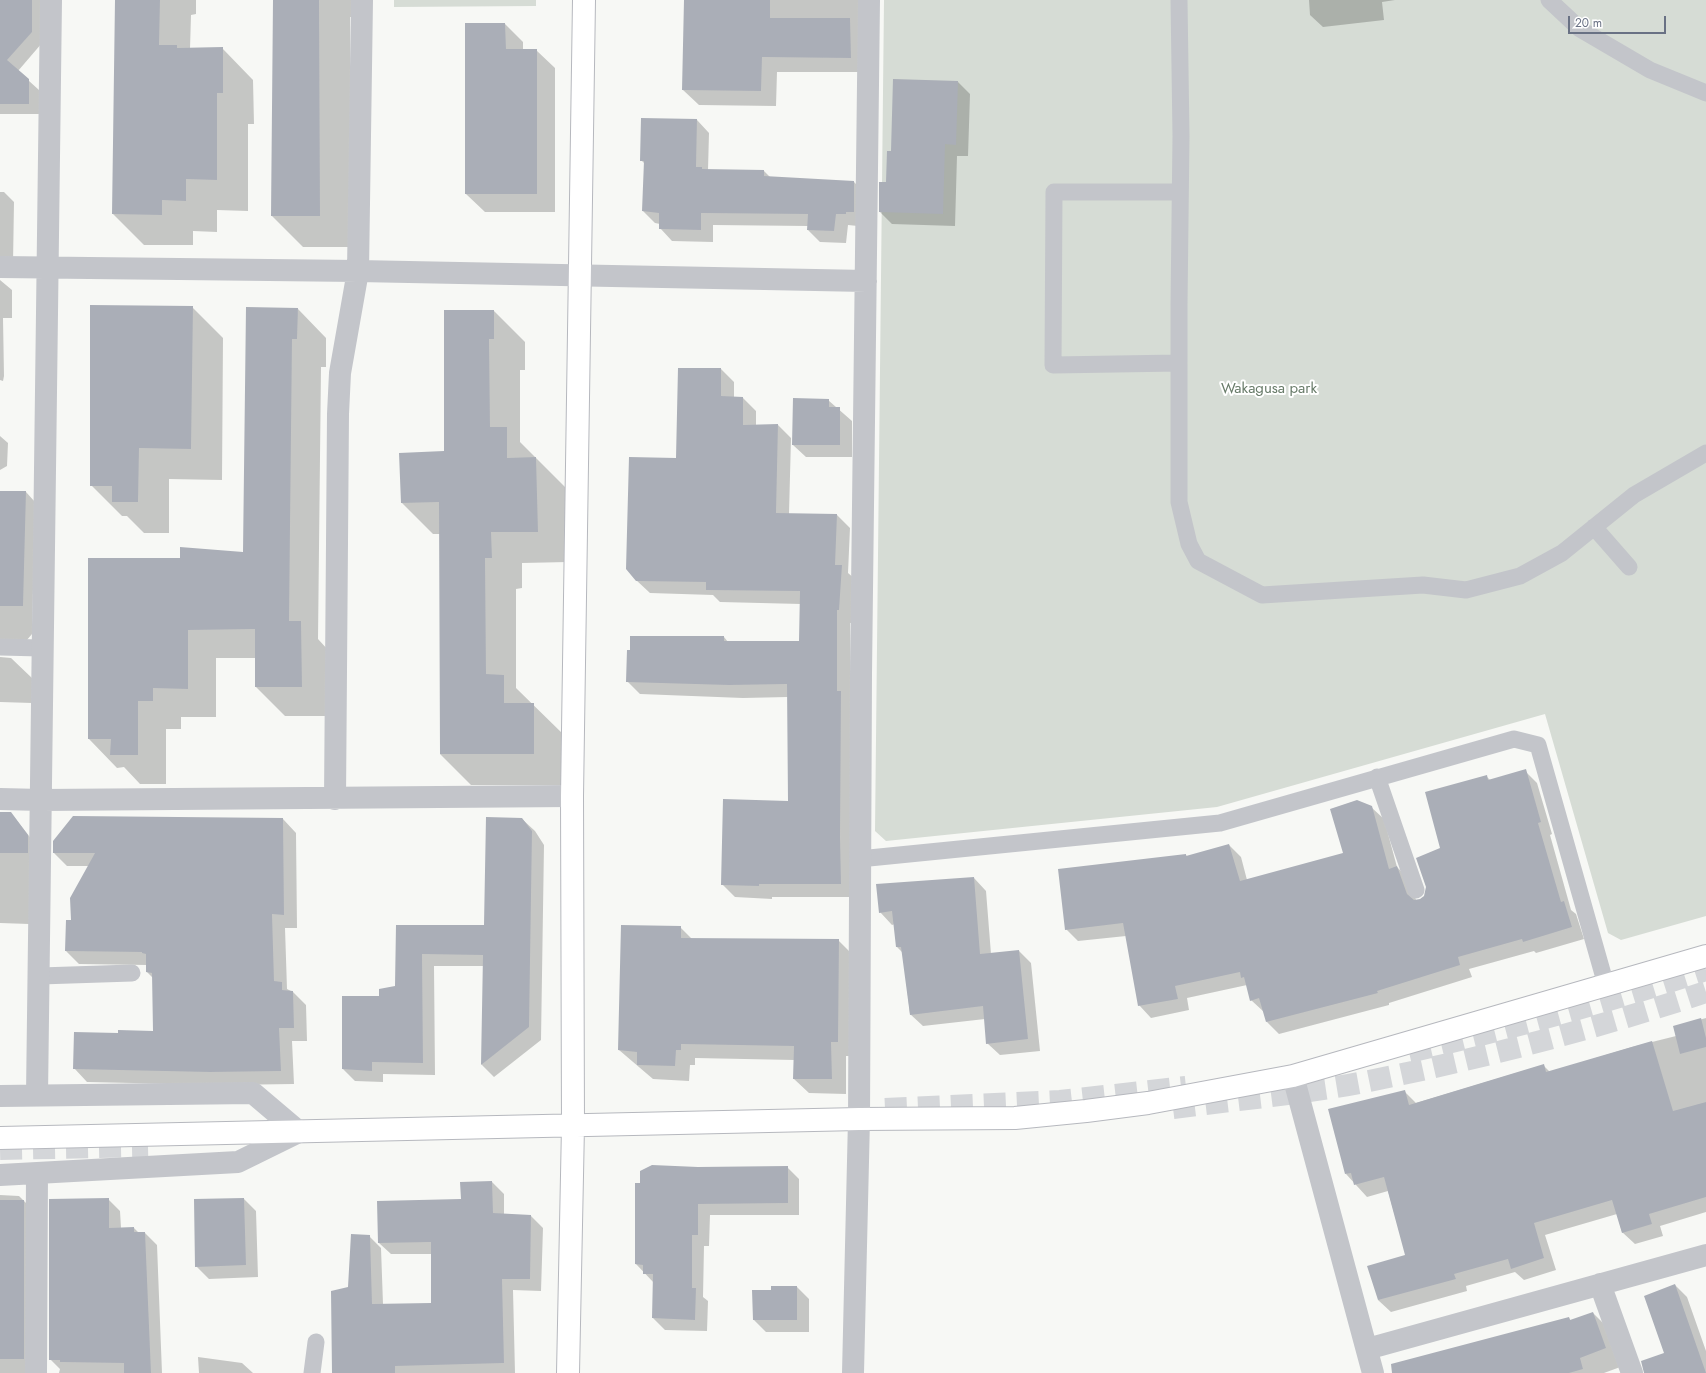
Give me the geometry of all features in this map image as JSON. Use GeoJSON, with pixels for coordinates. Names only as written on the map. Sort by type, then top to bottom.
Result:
{"type":"FeatureCollection","features":[{"type":"Feature","properties":{"kind":"street"},"geometry":{"type":"LineString","coordinates":[[37,1095],[42,800],[41,648],[51,0]]}},
{"type":"Feature","properties":{"kind":"street"},"geometry":{"type":"LineString","coordinates":[[335,799],[338,414],[340,373],[358,271],[362,0]]}},
{"type":"Feature","properties":{"kind":"street"},"geometry":{"type":"LineString","coordinates":[[568,1373],[573,1126],[572,796],[584,0]]}},
{"type":"Feature","properties":{"kind":"street"},"geometry":{"type":"LineString","coordinates":[[853,1373],[859,1119],[859,859],[869,0]]}},
{"type":"Feature","properties":{"kind":"street"},"geometry":{"type":"LineString","coordinates":[[0,267],[358,271],[866,281]]}},
{"type":"Feature","properties":{"kind":"street"},"geometry":{"type":"LineString","coordinates":[[0,799],[335,799],[572,796]]}},
{"type":"Feature","properties":{"kind":"street"},"geometry":{"type":"LineString","coordinates":[[0,1138],[859,1119],[1015,1118],[1086,1111],[1148,1103],[1293,1076],[1706,956]]}},
{"type":"Feature","properties":{"kind":"street"},"geometry":{"type":"LineString","coordinates":[[1293,1076],[1373,1373]]}},
{"type":"Feature","properties":{"kind":"street"},"geometry":{"type":"LineString","coordinates":[[0,1096],[253,1093],[299,1132]]}},
{"type":"Feature","properties":{"kind":"street"},"geometry":{"type":"LineString","coordinates":[[0,1175],[238,1162],[299,1132]]}},
{"type":"Feature","properties":{"kind":"street"},"geometry":{"type":"LineString","coordinates":[[36,1373],[37,1174]]}},
{"type":"Feature","properties":{"kind":"street"},"geometry":{"type":"LineString","coordinates":[[1367,1348],[1706,1255]]}},
{"type":"Feature","properties":{"kind":"street"},"geometry":{"type":"LineString","coordinates":[[1600,1284],[1632,1373]]}},
{"type":"Feature","properties":{"kind":"lane"},"geometry":{"type":"LineString","coordinates":[[1179,0],[1179,502],[1189,544],[1198,561],[1262,596],[1423,586],[1466,590],[1520,576],[1562,554],[1634,495],[1706,453]]}},
{"type":"Feature","properties":{"kind":"lane"},"geometry":{"type":"LineString","coordinates":[[1549,0],[1580,29],[1650,70],[1706,93]]}},
{"type":"Feature","properties":{"kind":"lane"},"geometry":{"type":"LineString","coordinates":[[1179,363],[1054,365],[1054,192],[1180,192]]}},
{"type":"Feature","properties":{"kind":"lane"},"geometry":{"type":"LineString","coordinates":[[1594,527],[1628,566]]}},
{"type":"Feature","properties":{"kind":"lane"},"geometry":{"type":"LineString","coordinates":[[0,648],[41,648]]}},
{"type":"Feature","properties":{"kind":"lane"},"geometry":{"type":"LineString","coordinates":[[859,859],[1220,823],[1514,739],[1538,745],[1606,985]]}},
{"type":"Feature","properties":{"kind":"lane"},"geometry":{"type":"LineString","coordinates":[[1377,777],[1416,890]]}},
{"type":"Feature","properties":{"kind":"lane"},"geometry":{"type":"LineString","coordinates":[[40,976],[132,973]]}},
{"type":"Feature","properties":{"kind":"lane"},"geometry":{"type":"LineString","coordinates":[[312,1373],[316,1342]]}},
{"type":"Feature","properties":{"kind":"green space"},"geometry":{"type":"Polygon","coordinates":[[[394,0],[536,0],[536,6],[394,7],[394,0]]]}},
{"type":"Feature","properties":{"kind":"green space","name":"Wakagusa park"},"geometry":{"type":"Polygon","coordinates":[[[884,0],[1706,0],[1706,916],[1621,940],[1608,933],[1545,714],[1217,807],[886,841],[875,831],[884,0]]]}},
{"type":"Feature","properties":{"kind":"building"},"geometry":{"type":"Polygon","coordinates":[[[0,0],[32,0],[32,32],[7,60],[29,79],[29,104],[0,104],[0,0]]]}},
{"type":"Feature","properties":{"kind":"building"},"geometry":{"type":"Polygon","coordinates":[[[115,0],[160,0],[159,45],[177,45],[177,48],[223,47],[223,93],[217,93],[217,180],[186,179],[186,201],[162,200],[162,215],[112,214],[115,0]]]}},
{"type":"Feature","properties":{"kind":"building"},"geometry":{"type":"Polygon","coordinates":[[[273,0],[319,0],[320,216],[271,216],[273,0]]]}},
{"type":"Feature","properties":{"kind":"building"},"geometry":{"type":"Polygon","coordinates":[[[684,0],[770,0],[770,18],[850,18],[851,58],[762,57],[761,91],[682,90],[684,0]]]}},
{"type":"Feature","properties":{"kind":"building"},"geometry":{"type":"Polygon","coordinates":[[[465,23],[505,23],[506,49],[537,49],[537,194],[465,194],[465,23]]]}},
{"type":"Feature","properties":{"kind":"building"},"geometry":{"type":"Polygon","coordinates":[[[893,79],[958,81],[956,145],[945,144],[943,214],[879,212],[879,182],[886,182],[887,151],[891,151],[893,79]]]}},
{"type":"Feature","properties":{"kind":"building"},"geometry":{"type":"Polygon","coordinates":[[[641,118],[697,119],[696,167],[702,167],[702,169],[764,170],[764,176],[854,181],[854,212],[836,214],[834,231],[807,230],[808,214],[701,213],[701,230],[659,229],[659,213],[642,211],[644,161],[640,161],[641,118]]]}},
{"type":"Feature","properties":{"kind":"building"},"geometry":{"type":"Polygon","coordinates":[[[90,305],[193,306],[191,449],[139,448],[138,502],[112,502],[112,486],[90,486],[90,305]]]}},
{"type":"Feature","properties":{"kind":"building"},"geometry":{"type":"Polygon","coordinates":[[[246,307],[298,308],[297,339],[292,339],[289,621],[301,621],[302,687],[255,687],[255,629],[188,630],[188,689],[153,688],[153,701],[138,701],[138,755],[110,755],[111,739],[88,739],[88,558],[180,558],[180,547],[243,552],[246,307]]]}},
{"type":"Feature","properties":{"kind":"building"},"geometry":{"type":"Polygon","coordinates":[[[444,310],[494,310],[494,339],[489,339],[490,427],[507,427],[507,458],[536,457],[538,532],[491,532],[492,558],[485,558],[486,674],[504,675],[504,703],[534,703],[534,754],[440,754],[439,502],[401,503],[399,453],[444,451],[444,310]]]}},
{"type":"Feature","properties":{"kind":"building"},"geometry":{"type":"Polygon","coordinates":[[[678,368],[721,368],[721,396],[743,397],[743,425],[778,424],[776,513],[837,514],[835,565],[842,565],[839,610],[837,610],[837,691],[841,691],[841,884],[759,884],[759,886],[721,885],[723,799],[788,801],[787,684],[729,685],[626,682],[627,650],[630,650],[630,636],[724,636],[724,641],[799,641],[800,591],[706,590],[706,582],[636,581],[626,569],[629,457],[676,458],[678,368]]]}},
{"type":"Feature","properties":{"kind":"building"},"geometry":{"type":"Polygon","coordinates":[[[793,398],[829,399],[829,407],[840,407],[840,445],[792,445],[793,398]]]}},
{"type":"Feature","properties":{"kind":"building"},"geometry":{"type":"Polygon","coordinates":[[[0,491],[26,491],[23,606],[0,606],[0,491]]]}},
{"type":"Feature","properties":{"kind":"building"},"geometry":{"type":"Polygon","coordinates":[[[1526,769],[1541,822],[1538,823],[1561,902],[1564,901],[1572,927],[1523,942],[1522,939],[1458,957],[1460,965],[1377,991],[1378,993],[1266,1022],[1259,998],[1250,1001],[1244,977],[1241,978],[1240,972],[1175,986],[1178,999],[1138,1006],[1123,923],[1065,930],[1058,869],[1186,854],[1186,856],[1229,844],[1240,881],[1343,853],[1330,809],[1357,800],[1372,806],[1389,869],[1397,866],[1407,894],[1414,900],[1420,899],[1424,896],[1426,887],[1416,858],[1440,848],[1425,792],[1487,775],[1488,780],[1526,769]]]}},
{"type":"Feature","properties":{"kind":"building"},"geometry":{"type":"Polygon","coordinates":[[[0,812],[11,812],[28,835],[28,853],[0,853],[0,812]]]}},
{"type":"Feature","properties":{"kind":"building"},"geometry":{"type":"Polygon","coordinates":[[[73,816],[283,818],[284,915],[272,914],[274,981],[282,982],[282,990],[293,991],[294,1028],[279,1028],[281,1071],[210,1072],[73,1069],[74,1032],[118,1033],[118,1030],[153,1031],[152,973],[146,972],[146,954],[142,952],[65,951],[66,920],[71,920],[70,898],[95,853],[53,853],[53,841],[73,816]]]}},
{"type":"Feature","properties":{"kind":"building"},"geometry":{"type":"Polygon","coordinates":[[[486,817],[522,818],[532,831],[529,1027],[481,1065],[483,955],[422,954],[423,1063],[372,1062],[372,1071],[342,1069],[342,996],[379,996],[379,989],[395,986],[396,925],[484,925],[486,817]]]}},
{"type":"Feature","properties":{"kind":"building"},"geometry":{"type":"Polygon","coordinates":[[[974,877],[980,954],[1019,950],[1028,1039],[986,1044],[983,1006],[910,1015],[901,947],[896,947],[892,911],[879,913],[876,884],[974,877]]]}},
{"type":"Feature","properties":{"kind":"building"},"geometry":{"type":"Polygon","coordinates":[[[621,925],[681,926],[681,938],[839,939],[838,1042],[831,1042],[832,1079],[793,1079],[794,1046],[681,1044],[681,1050],[676,1050],[675,1066],[637,1065],[637,1052],[618,1050],[621,925]]]}},
{"type":"Feature","properties":{"kind":"building"},"geometry":{"type":"Polygon","coordinates":[[[1701,1018],[1706,1038],[1706,1047],[1680,1054],[1673,1026],[1701,1018]]]}},
{"type":"Feature","properties":{"kind":"building"},"geometry":{"type":"Polygon","coordinates":[[[1652,1041],[1673,1111],[1706,1102],[1706,1197],[1649,1214],[1652,1224],[1622,1233],[1612,1200],[1534,1223],[1544,1258],[1511,1269],[1508,1259],[1454,1274],[1456,1279],[1378,1300],[1367,1266],[1405,1255],[1384,1177],[1354,1185],[1351,1173],[1345,1174],[1328,1109],[1405,1090],[1409,1105],[1544,1064],[1546,1072],[1652,1041]]]}},
{"type":"Feature","properties":{"kind":"building"},"geometry":{"type":"Polygon","coordinates":[[[652,1165],[698,1167],[788,1166],[788,1203],[698,1204],[698,1235],[692,1235],[692,1288],[696,1288],[695,1320],[652,1318],[653,1274],[643,1274],[643,1265],[635,1264],[635,1183],[640,1183],[640,1171],[652,1165]]]}},
{"type":"Feature","properties":{"kind":"building"},"geometry":{"type":"Polygon","coordinates":[[[492,1181],[493,1213],[531,1215],[530,1279],[502,1279],[504,1363],[395,1366],[395,1373],[332,1373],[331,1291],[348,1287],[351,1234],[370,1235],[372,1304],[431,1303],[431,1242],[378,1243],[377,1201],[461,1199],[460,1182],[492,1181]]]}},
{"type":"Feature","properties":{"kind":"building"},"geometry":{"type":"Polygon","coordinates":[[[109,1198],[109,1228],[134,1227],[134,1232],[145,1232],[151,1373],[124,1373],[124,1363],[60,1362],[60,1360],[49,1360],[49,1199],[109,1198]]]}},
{"type":"Feature","properties":{"kind":"building"},"geometry":{"type":"Polygon","coordinates":[[[244,1198],[246,1265],[195,1267],[194,1199],[244,1198]]]}},
{"type":"Feature","properties":{"kind":"building"},"geometry":{"type":"Polygon","coordinates":[[[0,1200],[24,1200],[24,1359],[0,1359],[0,1200]]]}},
{"type":"Feature","properties":{"kind":"building"},"geometry":{"type":"Polygon","coordinates":[[[1675,1284],[1706,1373],[1644,1373],[1641,1361],[1664,1353],[1644,1296],[1675,1284]]]}},
{"type":"Feature","properties":{"kind":"building"},"geometry":{"type":"Polygon","coordinates":[[[771,1286],[797,1286],[797,1320],[753,1320],[752,1290],[771,1290],[771,1286]]]}},
{"type":"Feature","properties":{"kind":"building"},"geometry":{"type":"Polygon","coordinates":[[[1593,1312],[1606,1348],[1580,1358],[1583,1369],[1569,1373],[1392,1373],[1391,1364],[1569,1317],[1570,1320],[1593,1312]]]}},
{"type":"Feature","properties":{"kind":"tunnel"},"geometry":{"type":"LineString","coordinates":[[1409,1052],[1559,1014],[1706,970]]}},
{"type":"Feature","properties":{"kind":"tunnel"},"geometry":{"type":"LineString","coordinates":[[1173,1108],[1316,1090],[1407,1073],[1494,1053],[1579,1031],[1706,992]]}},
{"type":"Feature","properties":{"kind":"tunnel"},"geometry":{"type":"LineString","coordinates":[[885,1109],[1060,1101],[1186,1087]]}},
{"type":"Feature","properties":{"kind":"tunnel"},"geometry":{"type":"LineString","coordinates":[[0,1149],[148,1146]]}}]}
